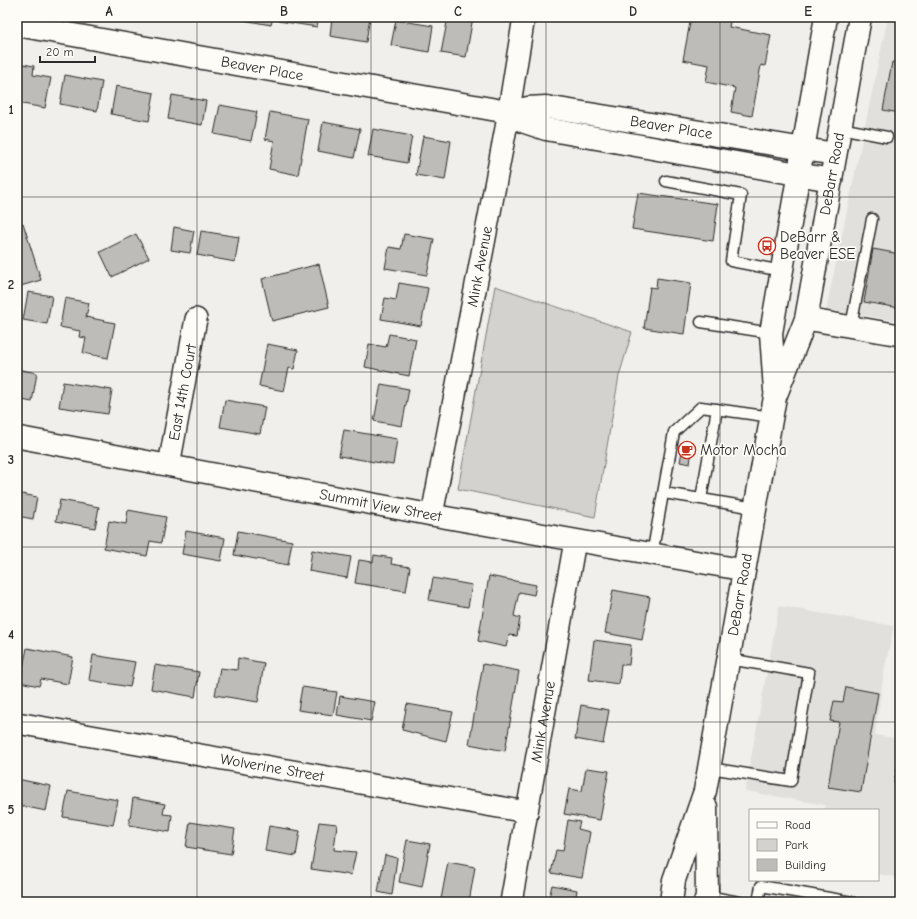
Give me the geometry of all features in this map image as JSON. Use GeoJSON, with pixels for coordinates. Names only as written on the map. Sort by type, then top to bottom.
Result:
{"type":"FeatureCollection","features":[{"type":"Feature","properties":{"kind":"main road","name":"DeBarr Road"},"geometry":{"type":"LineString","coordinates":[[773,407],[771,333],[826,17]]}},
{"type":"Feature","properties":{"kind":"main road","name":"DeBarr Road"},"geometry":{"type":"LineString","coordinates":[[671,902],[674,880],[705,791],[710,768],[773,407],[806,319],[860,17]]}},
{"type":"Feature","properties":{"kind":"main road","name":"Beaver Place"},"geometry":{"type":"LineString","coordinates":[[17,25],[508,112],[525,122],[546,129],[831,180]]}},
{"type":"Feature","properties":{"kind":"main road","name":"Beaver Place"},"geometry":{"type":"LineString","coordinates":[[508,112],[528,108],[546,107],[835,154]]}},
{"type":"Feature","properties":{"kind":"main road","name":"DeBarr Road"},"geometry":{"type":"LineString","coordinates":[[705,791],[706,899]]}},
{"type":"Feature","properties":{"kind":"street","name":"Mink Avenue"},"geometry":{"type":"LineString","coordinates":[[432,515],[508,112],[524,17]]}},
{"type":"Feature","properties":{"kind":"street","name":"East 14th Court"},"geometry":{"type":"LineString","coordinates":[[168,465],[196,319]]}},
{"type":"Feature","properties":{"kind":"street"},"geometry":{"type":"LineString","coordinates":[[806,319],[900,335]]}},
{"type":"Feature","properties":{"kind":"street","name":"Summit View Street"},"geometry":{"type":"LineString","coordinates":[[17,437],[432,515],[744,570]]}},
{"type":"Feature","properties":{"kind":"street","name":"Mink Avenue"},"geometry":{"type":"LineString","coordinates":[[510,902],[575,541]]}},
{"type":"Feature","properties":{"kind":"street","name":"Wolverine Street"},"geometry":{"type":"LineString","coordinates":[[17,723],[527,812]]}},
{"type":"Feature","properties":{"kind":"lane"},"geometry":{"type":"LineString","coordinates":[[840,128],[887,137]]}},
{"type":"Feature","properties":{"kind":"lane"},"geometry":{"type":"LineString","coordinates":[[666,181],[741,195],[731,260],[782,271]]}},
{"type":"Feature","properties":{"kind":"lane"},"geometry":{"type":"LineString","coordinates":[[851,326],[872,219]]}},
{"type":"Feature","properties":{"kind":"lane"},"geometry":{"type":"LineString","coordinates":[[701,322],[771,333]]}},
{"type":"Feature","properties":{"kind":"lane"},"geometry":{"type":"LineString","coordinates":[[652,555],[674,432],[701,407],[717,409],[773,407]]}},
{"type":"Feature","properties":{"kind":"lane"},"geometry":{"type":"LineString","coordinates":[[700,499],[717,409]]}},
{"type":"Feature","properties":{"kind":"lane"},"geometry":{"type":"LineString","coordinates":[[664,493],[755,508]]}},
{"type":"Feature","properties":{"kind":"lane"},"geometry":{"type":"LineString","coordinates":[[710,768],[791,781],[809,672],[729,659]]}},
{"type":"Feature","properties":{"kind":"lane"},"geometry":{"type":"LineString","coordinates":[[758,902],[761,886],[852,902]]}},
{"type":"Feature","properties":{"kind":"lane"},"geometry":{"type":"LineString","coordinates":[[706,899],[739,902]]}},
{"type":"Feature","properties":{"kind":"shaded area"},"geometry":{"type":"Polygon","coordinates":[[[888,17],[900,17],[900,321],[826,310],[888,17]]]}},
{"type":"Feature","properties":{"kind":"shaded area"},"geometry":{"type":"Polygon","coordinates":[[[779,606],[894,626],[884,671],[875,735],[900,739],[900,878],[879,874],[879,809],[825,809],[825,805],[745,791],[779,606]]]}},
{"type":"Feature","properties":{"kind":"green space"},"geometry":{"type":"Polygon","coordinates":[[[495,286],[632,332],[619,376],[595,517],[458,489],[495,286]]]}},
{"type":"Feature","properties":{"kind":"building"},"geometry":{"type":"Polygon","coordinates":[[[226,17],[273,17],[271,25],[226,17]]]}},
{"type":"Feature","properties":{"kind":"building"},"geometry":{"type":"Polygon","coordinates":[[[279,17],[319,17],[317,27],[278,21],[279,17]]]}},
{"type":"Feature","properties":{"kind":"building"},"geometry":{"type":"Polygon","coordinates":[[[332,17],[370,17],[366,42],[330,36],[332,17]]]}},
{"type":"Feature","properties":{"kind":"building"},"geometry":{"type":"Polygon","coordinates":[[[448,17],[473,17],[466,57],[441,53],[448,17]]]}},
{"type":"Feature","properties":{"kind":"building"},"geometry":{"type":"Polygon","coordinates":[[[691,17],[731,17],[729,27],[771,35],[765,66],[761,65],[752,116],[731,112],[735,88],[706,82],[709,65],[683,60],[691,17]]]}},
{"type":"Feature","properties":{"kind":"building"},"geometry":{"type":"Polygon","coordinates":[[[396,20],[433,26],[429,52],[391,45],[396,20]]]}},
{"type":"Feature","properties":{"kind":"building"},"geometry":{"type":"Polygon","coordinates":[[[892,62],[900,63],[900,113],[883,110],[892,62]]]}},
{"type":"Feature","properties":{"kind":"building"},"geometry":{"type":"Polygon","coordinates":[[[17,63],[34,66],[33,75],[51,78],[45,108],[17,103],[17,63]]]}},
{"type":"Feature","properties":{"kind":"building"},"geometry":{"type":"Polygon","coordinates":[[[65,75],[102,82],[97,111],[60,104],[65,75]]]}},
{"type":"Feature","properties":{"kind":"building"},"geometry":{"type":"Polygon","coordinates":[[[116,86],[154,93],[149,121],[111,114],[116,86]]]}},
{"type":"Feature","properties":{"kind":"building"},"geometry":{"type":"Polygon","coordinates":[[[172,95],[206,101],[202,125],[168,119],[172,95]]]}},
{"type":"Feature","properties":{"kind":"building"},"geometry":{"type":"Polygon","coordinates":[[[220,105],[257,112],[251,141],[214,134],[220,105]]]}},
{"type":"Feature","properties":{"kind":"building"},"geometry":{"type":"Polygon","coordinates":[[[270,112],[308,119],[298,175],[269,169],[274,141],[265,139],[270,112]]]}},
{"type":"Feature","properties":{"kind":"building"},"geometry":{"type":"Polygon","coordinates":[[[323,122],[360,129],[354,158],[318,151],[323,122]]]}},
{"type":"Feature","properties":{"kind":"building"},"geometry":{"type":"Polygon","coordinates":[[[373,129],[412,136],[407,163],[368,156],[373,129]]]}},
{"type":"Feature","properties":{"kind":"building"},"geometry":{"type":"Polygon","coordinates":[[[423,136],[451,141],[445,180],[416,175],[423,136]]]}},
{"type":"Feature","properties":{"kind":"building"},"geometry":{"type":"Polygon","coordinates":[[[638,193],[718,204],[713,241],[632,229],[638,193]]]}},
{"type":"Feature","properties":{"kind":"building"},"geometry":{"type":"Polygon","coordinates":[[[23,223],[41,280],[17,287],[17,225],[23,223]]]}},
{"type":"Feature","properties":{"kind":"building"},"geometry":{"type":"Polygon","coordinates":[[[174,227],[194,231],[190,253],[171,250],[174,227]]]}},
{"type":"Feature","properties":{"kind":"building"},"geometry":{"type":"Polygon","coordinates":[[[201,231],[239,237],[235,262],[197,255],[201,231]]]}},
{"type":"Feature","properties":{"kind":"building"},"geometry":{"type":"Polygon","coordinates":[[[136,234],[149,258],[112,277],[100,252],[136,234]]]}},
{"type":"Feature","properties":{"kind":"building"},"geometry":{"type":"Polygon","coordinates":[[[404,234],[434,239],[427,275],[385,268],[389,247],[401,249],[404,234]]]}},
{"type":"Feature","properties":{"kind":"building"},"geometry":{"type":"Polygon","coordinates":[[[873,249],[900,254],[900,308],[864,302],[873,249]]]}},
{"type":"Feature","properties":{"kind":"building"},"geometry":{"type":"Polygon","coordinates":[[[319,264],[329,307],[272,321],[262,279],[319,264]]]}},
{"type":"Feature","properties":{"kind":"building"},"geometry":{"type":"Polygon","coordinates":[[[657,278],[691,283],[684,334],[644,328],[650,287],[656,288],[657,278]]]}},
{"type":"Feature","properties":{"kind":"building"},"geometry":{"type":"Polygon","coordinates":[[[399,283],[428,288],[421,326],[381,319],[385,298],[396,300],[399,283]]]}},
{"type":"Feature","properties":{"kind":"building"},"geometry":{"type":"Polygon","coordinates":[[[28,292],[52,296],[47,324],[23,320],[28,292]]]}},
{"type":"Feature","properties":{"kind":"building"},"geometry":{"type":"Polygon","coordinates":[[[65,298],[89,303],[86,317],[115,323],[108,358],[83,353],[86,338],[79,337],[80,331],[60,327],[65,298]]]}},
{"type":"Feature","properties":{"kind":"building"},"geometry":{"type":"Polygon","coordinates":[[[389,334],[416,339],[409,376],[365,367],[369,344],[386,347],[389,334]]]}},
{"type":"Feature","properties":{"kind":"building"},"geometry":{"type":"Polygon","coordinates":[[[267,344],[298,350],[294,369],[289,368],[284,391],[259,386],[267,344]]]}},
{"type":"Feature","properties":{"kind":"building"},"geometry":{"type":"Polygon","coordinates":[[[17,369],[37,373],[32,402],[17,399],[17,369]]]}},
{"type":"Feature","properties":{"kind":"building"},"geometry":{"type":"Polygon","coordinates":[[[63,382],[112,390],[108,414],[59,407],[63,382]]]}},
{"type":"Feature","properties":{"kind":"building"},"geometry":{"type":"Polygon","coordinates":[[[381,384],[409,389],[402,426],[374,421],[381,384]]]}},
{"type":"Feature","properties":{"kind":"building"},"geometry":{"type":"Polygon","coordinates":[[[225,400],[265,407],[260,434],[220,427],[225,400]]]}},
{"type":"Feature","properties":{"kind":"building"},"geometry":{"type":"Polygon","coordinates":[[[344,430],[397,439],[393,465],[339,456],[344,430]]]}},
{"type":"Feature","properties":{"kind":"building"},"geometry":{"type":"Polygon","coordinates":[[[684,441],[693,443],[690,464],[680,462],[684,441]]]}},
{"type":"Feature","properties":{"kind":"building"},"geometry":{"type":"Polygon","coordinates":[[[17,493],[37,497],[33,519],[17,516],[17,493]]]}},
{"type":"Feature","properties":{"kind":"building"},"geometry":{"type":"Polygon","coordinates":[[[60,500],[99,507],[95,528],[56,521],[60,500]]]}},
{"type":"Feature","properties":{"kind":"building"},"geometry":{"type":"Polygon","coordinates":[[[128,510],[166,517],[161,543],[150,541],[147,556],[104,548],[109,521],[126,524],[128,510]]]}},
{"type":"Feature","properties":{"kind":"building"},"geometry":{"type":"Polygon","coordinates":[[[186,531],[225,538],[221,561],[182,554],[186,531]]]}},
{"type":"Feature","properties":{"kind":"building"},"geometry":{"type":"Polygon","coordinates":[[[238,531],[292,541],[288,565],[234,555],[238,531]]]}},
{"type":"Feature","properties":{"kind":"building"},"geometry":{"type":"Polygon","coordinates":[[[312,550],[351,557],[347,578],[309,571],[312,550]]]}},
{"type":"Feature","properties":{"kind":"building"},"geometry":{"type":"Polygon","coordinates":[[[374,555],[392,558],[391,564],[410,567],[406,591],[355,583],[359,560],[373,562],[374,555]]]}},
{"type":"Feature","properties":{"kind":"building"},"geometry":{"type":"Polygon","coordinates":[[[489,576],[536,585],[534,595],[519,592],[514,616],[520,618],[517,636],[509,635],[506,647],[478,641],[489,576]]]}},
{"type":"Feature","properties":{"kind":"building"},"geometry":{"type":"Polygon","coordinates":[[[433,578],[472,585],[468,607],[429,600],[433,578]]]}},
{"type":"Feature","properties":{"kind":"building"},"geometry":{"type":"Polygon","coordinates":[[[613,590],[650,597],[642,640],[605,633],[613,590]]]}},
{"type":"Feature","properties":{"kind":"building"},"geometry":{"type":"Polygon","coordinates":[[[594,640],[631,645],[629,665],[621,664],[619,684],[589,680],[594,640]]]}},
{"type":"Feature","properties":{"kind":"building"},"geometry":{"type":"Polygon","coordinates":[[[27,648],[73,657],[68,684],[41,679],[39,686],[20,682],[27,648]]]}},
{"type":"Feature","properties":{"kind":"building"},"geometry":{"type":"Polygon","coordinates":[[[93,655],[135,662],[130,687],[89,680],[93,655]]]}},
{"type":"Feature","properties":{"kind":"building"},"geometry":{"type":"Polygon","coordinates":[[[238,658],[264,663],[258,702],[215,695],[220,668],[237,670],[238,658]]]}},
{"type":"Feature","properties":{"kind":"building"},"geometry":{"type":"Polygon","coordinates":[[[483,664],[519,671],[505,751],[469,744],[483,664]]]}},
{"type":"Feature","properties":{"kind":"building"},"geometry":{"type":"Polygon","coordinates":[[[155,665],[199,672],[195,697],[151,689],[155,665]]]}},
{"type":"Feature","properties":{"kind":"building"},"geometry":{"type":"Polygon","coordinates":[[[302,687],[337,692],[333,715],[298,710],[302,687]]]}},
{"type":"Feature","properties":{"kind":"building"},"geometry":{"type":"Polygon","coordinates":[[[846,687],[878,693],[861,792],[828,787],[839,722],[830,721],[834,701],[843,702],[846,687]]]}},
{"type":"Feature","properties":{"kind":"building"},"geometry":{"type":"Polygon","coordinates":[[[340,696],[375,702],[371,721],[337,715],[340,696]]]}},
{"type":"Feature","properties":{"kind":"building"},"geometry":{"type":"Polygon","coordinates":[[[407,704],[453,712],[446,741],[402,730],[407,704]]]}},
{"type":"Feature","properties":{"kind":"building"},"geometry":{"type":"Polygon","coordinates":[[[581,705],[609,710],[603,744],[575,739],[581,705]]]}},
{"type":"Feature","properties":{"kind":"building"},"geometry":{"type":"Polygon","coordinates":[[[900,750],[900,784],[894,783],[900,750]]]}},
{"type":"Feature","properties":{"kind":"building"},"geometry":{"type":"Polygon","coordinates":[[[586,768],[609,771],[600,820],[564,814],[569,789],[582,791],[586,768]]]}},
{"type":"Feature","properties":{"kind":"building"},"geometry":{"type":"Polygon","coordinates":[[[17,779],[51,786],[46,811],[17,805],[17,779]]]}},
{"type":"Feature","properties":{"kind":"building"},"geometry":{"type":"Polygon","coordinates":[[[68,791],[118,800],[113,825],[63,817],[68,791]]]}},
{"type":"Feature","properties":{"kind":"building"},"geometry":{"type":"Polygon","coordinates":[[[133,798],[165,804],[163,814],[172,815],[170,832],[129,825],[133,798]]]}},
{"type":"Feature","properties":{"kind":"building"},"geometry":{"type":"Polygon","coordinates":[[[568,820],[580,822],[578,829],[590,832],[582,878],[551,873],[556,850],[563,851],[568,820]]]}},
{"type":"Feature","properties":{"kind":"building"},"geometry":{"type":"Polygon","coordinates":[[[190,822],[235,829],[231,854],[186,847],[190,822]]]}},
{"type":"Feature","properties":{"kind":"building"},"geometry":{"type":"Polygon","coordinates":[[[319,822],[337,824],[334,850],[356,852],[351,875],[311,869],[319,822]]]}},
{"type":"Feature","properties":{"kind":"building"},"geometry":{"type":"Polygon","coordinates":[[[269,826],[300,831],[296,856],[265,851],[269,826]]]}},
{"type":"Feature","properties":{"kind":"building"},"geometry":{"type":"Polygon","coordinates":[[[407,840],[430,844],[422,887],[399,882],[407,840]]]}},
{"type":"Feature","properties":{"kind":"building"},"geometry":{"type":"Polygon","coordinates":[[[385,855],[397,858],[392,895],[378,892],[385,855]]]}},
{"type":"Feature","properties":{"kind":"building"},"geometry":{"type":"Polygon","coordinates":[[[448,862],[475,867],[469,902],[441,899],[448,862]]]}},
{"type":"Feature","properties":{"kind":"building"},"geometry":{"type":"Polygon","coordinates":[[[552,885],[577,890],[575,902],[548,902],[552,885]]]}},
{"type":"Feature","properties":{"kind":"place","name":"DeBarr & Beaver ESE"},"geometry":{"type":"Point","coordinates":[767,246]}},
{"type":"Feature","properties":{"kind":"place","name":"Motor Mocha"},"geometry":{"type":"Point","coordinates":[687,450]}}]}
